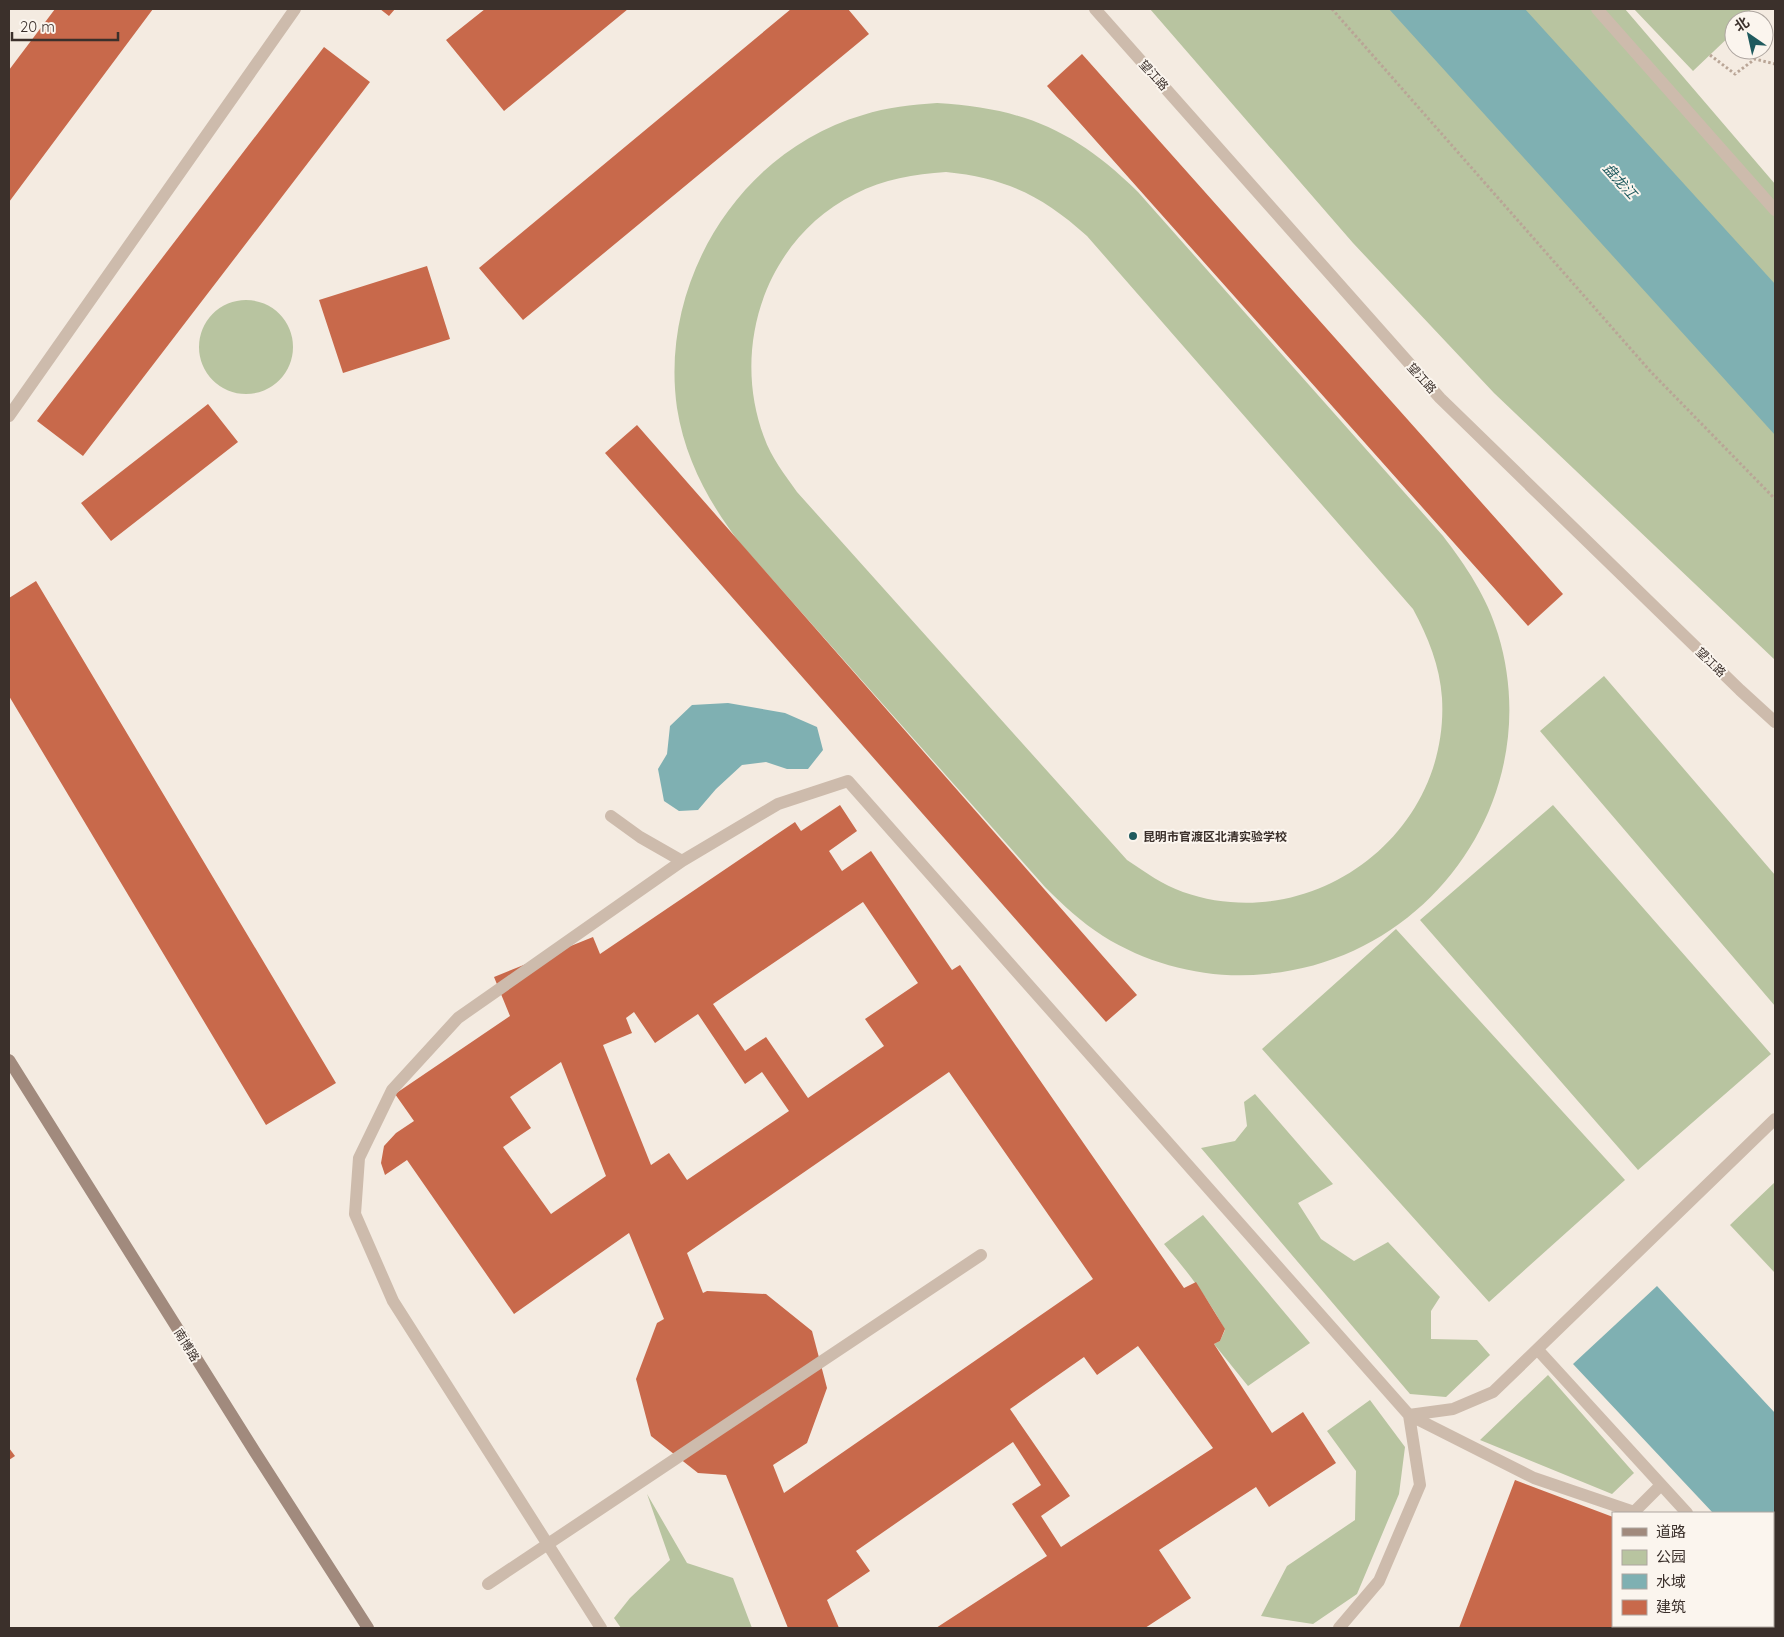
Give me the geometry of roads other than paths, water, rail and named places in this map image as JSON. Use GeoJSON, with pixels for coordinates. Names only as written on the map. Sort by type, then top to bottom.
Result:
{"type":"FeatureCollection","features":[{"type":"Feature","properties":{"kind":"street"},"geometry":{"type":"LineString","coordinates":[[9,416],[295,9]]}},
{"type":"Feature","properties":{"kind":"street","name":"望江路"},"geometry":{"type":"LineString","coordinates":[[1095,9],[1440,398],[1775,722]]}},
{"type":"Feature","properties":{"kind":"street"},"geometry":{"type":"LineString","coordinates":[[1597,9],[1775,210]]}},
{"type":"Feature","properties":{"kind":"street"},"geometry":{"type":"LineString","coordinates":[[601,1628],[393,1301],[355,1214],[359,1158],[392,1090],[458,1018],[682,861],[778,804],[848,781],[1410,1415],[1534,1478],[1634,1512],[1661,1485]]}},
{"type":"Feature","properties":{"kind":"street"},"geometry":{"type":"LineString","coordinates":[[611,816],[640,837],[682,861]]}},
{"type":"Feature","properties":{"kind":"street","name":"南博路"},"geometry":{"type":"LineString","coordinates":[[9,1060],[254,1452],[368,1628]]}},
{"type":"Feature","properties":{"kind":"street"},"geometry":{"type":"LineString","coordinates":[[1410,1415],[1453,1409],[1493,1392],[1775,1119]]}},
{"type":"Feature","properties":{"kind":"street"},"geometry":{"type":"LineString","coordinates":[[488,1584],[981,1255]]}},
{"type":"Feature","properties":{"kind":"street"},"geometry":{"type":"LineString","coordinates":[[1538,1350],[1686,1512]]}},
{"type":"Feature","properties":{"kind":"street"},"geometry":{"type":"LineString","coordinates":[[1339,1628],[1380,1581],[1420,1485],[1410,1415]]}},
{"type":"Feature","properties":{"kind":"water","name":"盘龙江"},"geometry":{"type":"Polygon","coordinates":[[[1389,9],[1525,9],[1775,284],[1775,435],[1389,9]]]}},
{"type":"Feature","properties":{"kind":"water"},"geometry":{"type":"Polygon","coordinates":[[[728,703],[785,713],[817,727],[823,750],[808,769],[787,769],[766,762],[742,765],[716,789],[698,810],[679,811],[664,801],[658,769],[667,754],[670,726],[692,705],[728,703]]]}},
{"type":"Feature","properties":{"kind":"water"},"geometry":{"type":"Polygon","coordinates":[[[1657,1286],[1775,1413],[1774,1532],[1774,1512],[1712,1512],[1573,1364],[1657,1286]]]}},
{"type":"Feature","properties":{"kind":"place","name":"昆明市官渡区北清实验学校"},"geometry":{"type":"Point","coordinates":[1133,836]}}]}
